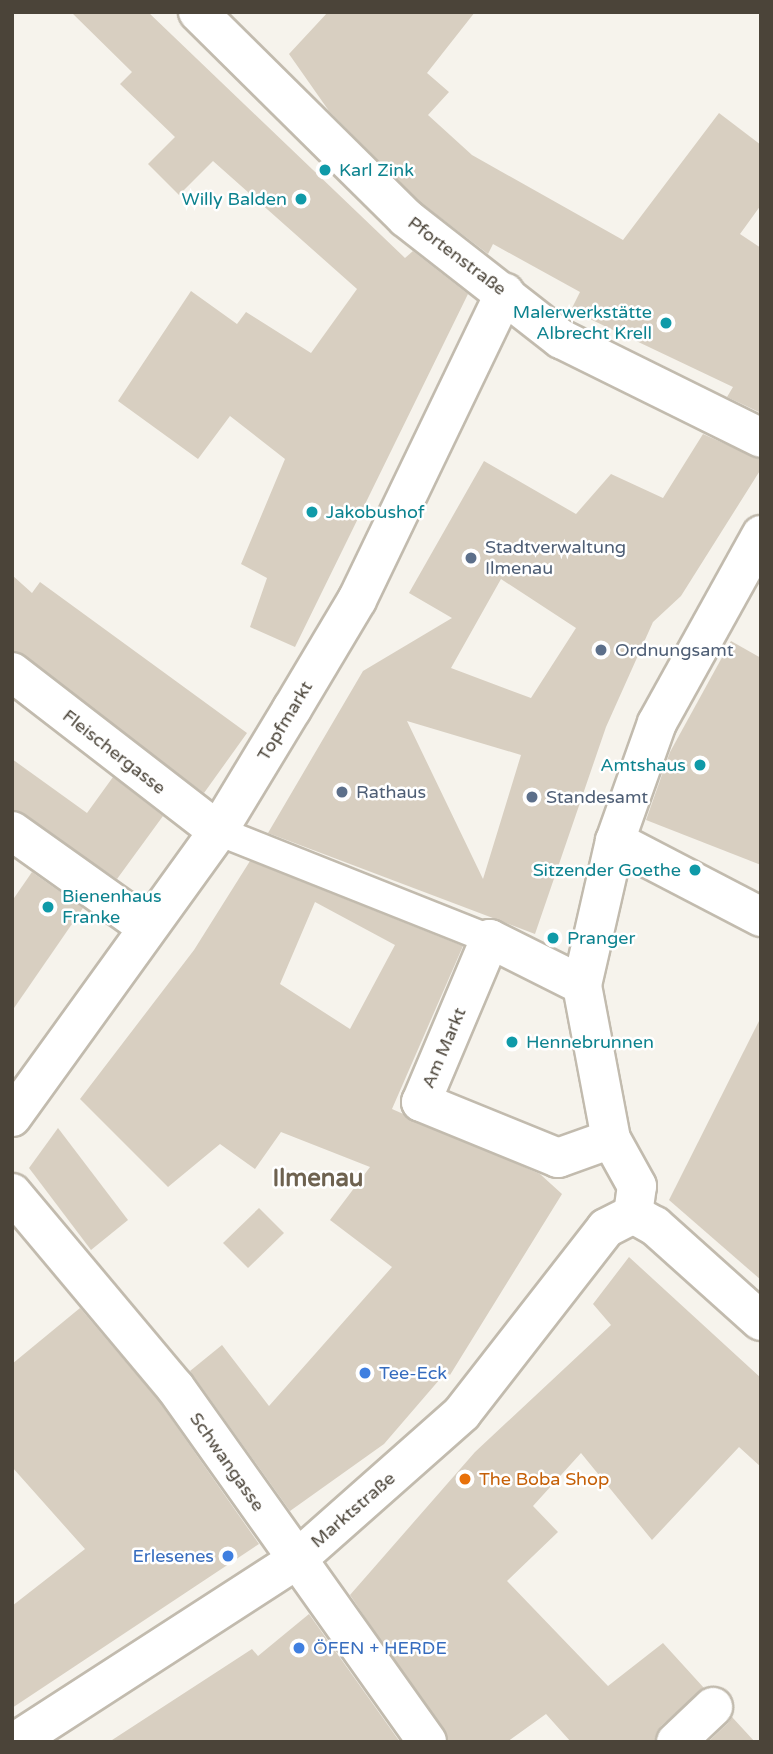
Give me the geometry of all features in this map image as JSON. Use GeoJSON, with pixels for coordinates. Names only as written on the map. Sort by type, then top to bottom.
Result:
{"type":"FeatureCollection","features":[{"type":"Feature","properties":{"kind":"street","name":"Pfortenstraße"},"geometry":{"type":"LineString","coordinates":[[198,12],[406,218],[561,339],[761,438]]}},
{"type":"Feature","properties":{"kind":"street","name":"Topfmarkt"},"geometry":{"type":"LineString","coordinates":[[12,1117],[218,831],[357,600],[505,293]]}},
{"type":"Feature","properties":{"kind":"street"},"geometry":{"type":"LineString","coordinates":[[761,535],[657,723],[615,841],[582,985],[611,1139],[637,1186],[633,1214],[655,1226],[761,1321]]}},
{"type":"Feature","properties":{"kind":"street","name":"Fleischergasse"},"geometry":{"type":"LineString","coordinates":[[12,672],[218,831]]}},
{"type":"Feature","properties":{"kind":"street"},"geometry":{"type":"LineString","coordinates":[[12,831],[147,926]]}},
{"type":"Feature","properties":{"kind":"street"},"geometry":{"type":"LineString","coordinates":[[615,841],[761,917]]}},
{"type":"Feature","properties":{"kind":"street"},"geometry":{"type":"LineString","coordinates":[[490,939],[582,985]]}},
{"type":"Feature","properties":{"kind":"street","name":"Am Markt"},"geometry":{"type":"LineString","coordinates":[[490,939],[421,1102],[558,1158],[611,1139]]}},
{"type":"Feature","properties":{"kind":"street","name":"Schwangasse"},"geometry":{"type":"LineString","coordinates":[[12,1192],[176,1387],[295,1561],[426,1742]]}},
{"type":"Feature","properties":{"kind":"street","name":"Marktstraße"},"geometry":{"type":"LineString","coordinates":[[15,1742],[295,1561],[462,1413],[606,1228],[633,1214]]}},
{"type":"Feature","properties":{"kind":"street"},"geometry":{"type":"LineString","coordinates":[[676,1742],[713,1707]]}},
{"type":"Feature","properties":{"kind":"lane"},"geometry":{"type":"LineString","coordinates":[[218,831],[490,939]]}},
{"type":"Feature","properties":{"kind":"building"},"geometry":{"type":"Polygon","coordinates":[[[71,12],[148,12],[405,258],[413,251],[468,294],[295,647],[250,627],[267,578],[241,564],[285,459],[230,416],[198,459],[118,401],[191,291],[237,324],[246,312],[311,353],[357,289],[213,161],[179,195],[148,164],[175,137],[120,84],[132,72],[71,12]]]}},
{"type":"Feature","properties":{"kind":"building"},"geometry":{"type":"Polygon","coordinates":[[[328,12],[475,12],[427,73],[449,92],[428,115],[472,155],[623,240],[719,113],[761,145],[761,205],[740,234],[761,248],[761,413],[727,397],[733,387],[571,310],[580,292],[493,244],[488,254],[420,202],[329,111],[289,54],[328,12]]]}},
{"type":"Feature","properties":{"kind":"building"},"geometry":{"type":"Polygon","coordinates":[[[703,434],[761,460],[761,469],[681,596],[653,622],[606,727],[535,934],[268,833],[363,671],[452,618],[409,593],[484,461],[576,514],[611,474],[663,498],[703,434]],[[501,579],[451,668],[531,698],[576,628],[501,579]],[[407,721],[483,879],[521,755],[407,721]]]}},
{"type":"Feature","properties":{"kind":"building"},"geometry":{"type":"Polygon","coordinates":[[[12,575],[32,593],[40,582],[247,733],[204,793],[12,651],[12,575]]]}},
{"type":"Feature","properties":{"kind":"building","name":"Amtshaus"},"geometry":{"type":"Polygon","coordinates":[[[731,641],[761,658],[761,865],[646,820],[670,752],[731,641]]]}},
{"type":"Feature","properties":{"kind":"building"},"geometry":{"type":"Polygon","coordinates":[[[12,759],[87,813],[113,777],[163,816],[117,879],[12,809],[12,759]]]}},
{"type":"Feature","properties":{"kind":"building"},"geometry":{"type":"Polygon","coordinates":[[[250,861],[463,946],[392,1109],[540,1174],[562,1194],[450,1375],[446,1372],[384,1444],[290,1511],[190,1371],[222,1345],[269,1406],[392,1267],[330,1220],[370,1167],[281,1132],[255,1169],[220,1144],[168,1187],[80,1099],[194,950],[250,861]],[[315,902],[280,984],[350,1029],[395,945],[315,902]]]}},
{"type":"Feature","properties":{"kind":"building"},"geometry":{"type":"Polygon","coordinates":[[[32,872],[83,908],[12,1011],[12,901],[32,872]]]}},
{"type":"Feature","properties":{"kind":"building"},"geometry":{"type":"Polygon","coordinates":[[[761,1017],[761,1280],[669,1200],[761,1017]]]}},
{"type":"Feature","properties":{"kind":"building"},"geometry":{"type":"Polygon","coordinates":[[[58,1128],[128,1220],[91,1250],[29,1168],[58,1128]]]}},
{"type":"Feature","properties":{"kind":"building"},"geometry":{"type":"Polygon","coordinates":[[[259,1208],[284,1233],[248,1268],[223,1243],[259,1208]]]}},
{"type":"Feature","properties":{"kind":"building"},"geometry":{"type":"Polygon","coordinates":[[[629,1257],[761,1378],[761,1467],[739,1447],[652,1540],[581,1453],[533,1506],[558,1532],[507,1581],[608,1686],[663,1643],[704,1688],[661,1726],[655,1742],[571,1742],[546,1714],[507,1742],[449,1742],[350,1595],[475,1452],[611,1325],[593,1304],[629,1257]]]}},
{"type":"Feature","properties":{"kind":"building"},"geometry":{"type":"Polygon","coordinates":[[[80,1308],[158,1400],[259,1544],[12,1708],[12,1606],[85,1549],[12,1467],[12,1364],[80,1308]]]}},
{"type":"Feature","properties":{"kind":"building"},"geometry":{"type":"Polygon","coordinates":[[[309,1614],[400,1742],[109,1742],[252,1649],[258,1656],[309,1614]]]}},
{"type":"Feature","properties":{"kind":"building"},"geometry":{"type":"Polygon","coordinates":[[[732,1717],[755,1742],[708,1742],[728,1723],[732,1717]]]}},
{"type":"Feature","properties":{"kind":"place","name":"Karl Zink"},"geometry":{"type":"Point","coordinates":[325,170]}},
{"type":"Feature","properties":{"kind":"place","name":"Willy Balden"},"geometry":{"type":"Point","coordinates":[301,199]}},
{"type":"Feature","properties":{"kind":"place","name":"Malerwerkstätte Albrecht Krell"},"geometry":{"type":"Point","coordinates":[666,323]}},
{"type":"Feature","properties":{"kind":"place","name":"Jakobushof"},"geometry":{"type":"Point","coordinates":[312,512]}},
{"type":"Feature","properties":{"kind":"place","name":"Stadtverwaltung Ilmenau"},"geometry":{"type":"Point","coordinates":[471,558]}},
{"type":"Feature","properties":{"kind":"place","name":"Ordnungsamt"},"geometry":{"type":"Point","coordinates":[601,650]}},
{"type":"Feature","properties":{"kind":"place","name":"Amtshaus"},"geometry":{"type":"Point","coordinates":[700,765]}},
{"type":"Feature","properties":{"kind":"place","name":"Rathaus"},"geometry":{"type":"Point","coordinates":[342,792]}},
{"type":"Feature","properties":{"kind":"place","name":"Standesamt"},"geometry":{"type":"Point","coordinates":[532,797]}},
{"type":"Feature","properties":{"kind":"place","name":"Sitzender Goethe"},"geometry":{"type":"Point","coordinates":[695,870]}},
{"type":"Feature","properties":{"kind":"place","name":"Bienenhaus Franke"},"geometry":{"type":"Point","coordinates":[48,907]}},
{"type":"Feature","properties":{"kind":"place","name":"Pranger"},"geometry":{"type":"Point","coordinates":[553,938]}},
{"type":"Feature","properties":{"kind":"place","name":"Hennebrunnen"},"geometry":{"type":"Point","coordinates":[512,1042]}},
{"type":"Feature","properties":{"kind":"place","name":"Tee-Eck"},"geometry":{"type":"Point","coordinates":[365,1373]}},
{"type":"Feature","properties":{"kind":"place","name":"The Boba Shop"},"geometry":{"type":"Point","coordinates":[465,1479]}},
{"type":"Feature","properties":{"kind":"place","name":"Erlesenes"},"geometry":{"type":"Point","coordinates":[228,1556]}},
{"type":"Feature","properties":{"kind":"place","name":"ÖFEN + HERDE"},"geometry":{"type":"Point","coordinates":[299,1648]}},
{"type":"Feature","properties":{"kind":"district","name":"Ilmenau"},"geometry":{"type":"Point","coordinates":[318,1179]}}]}
